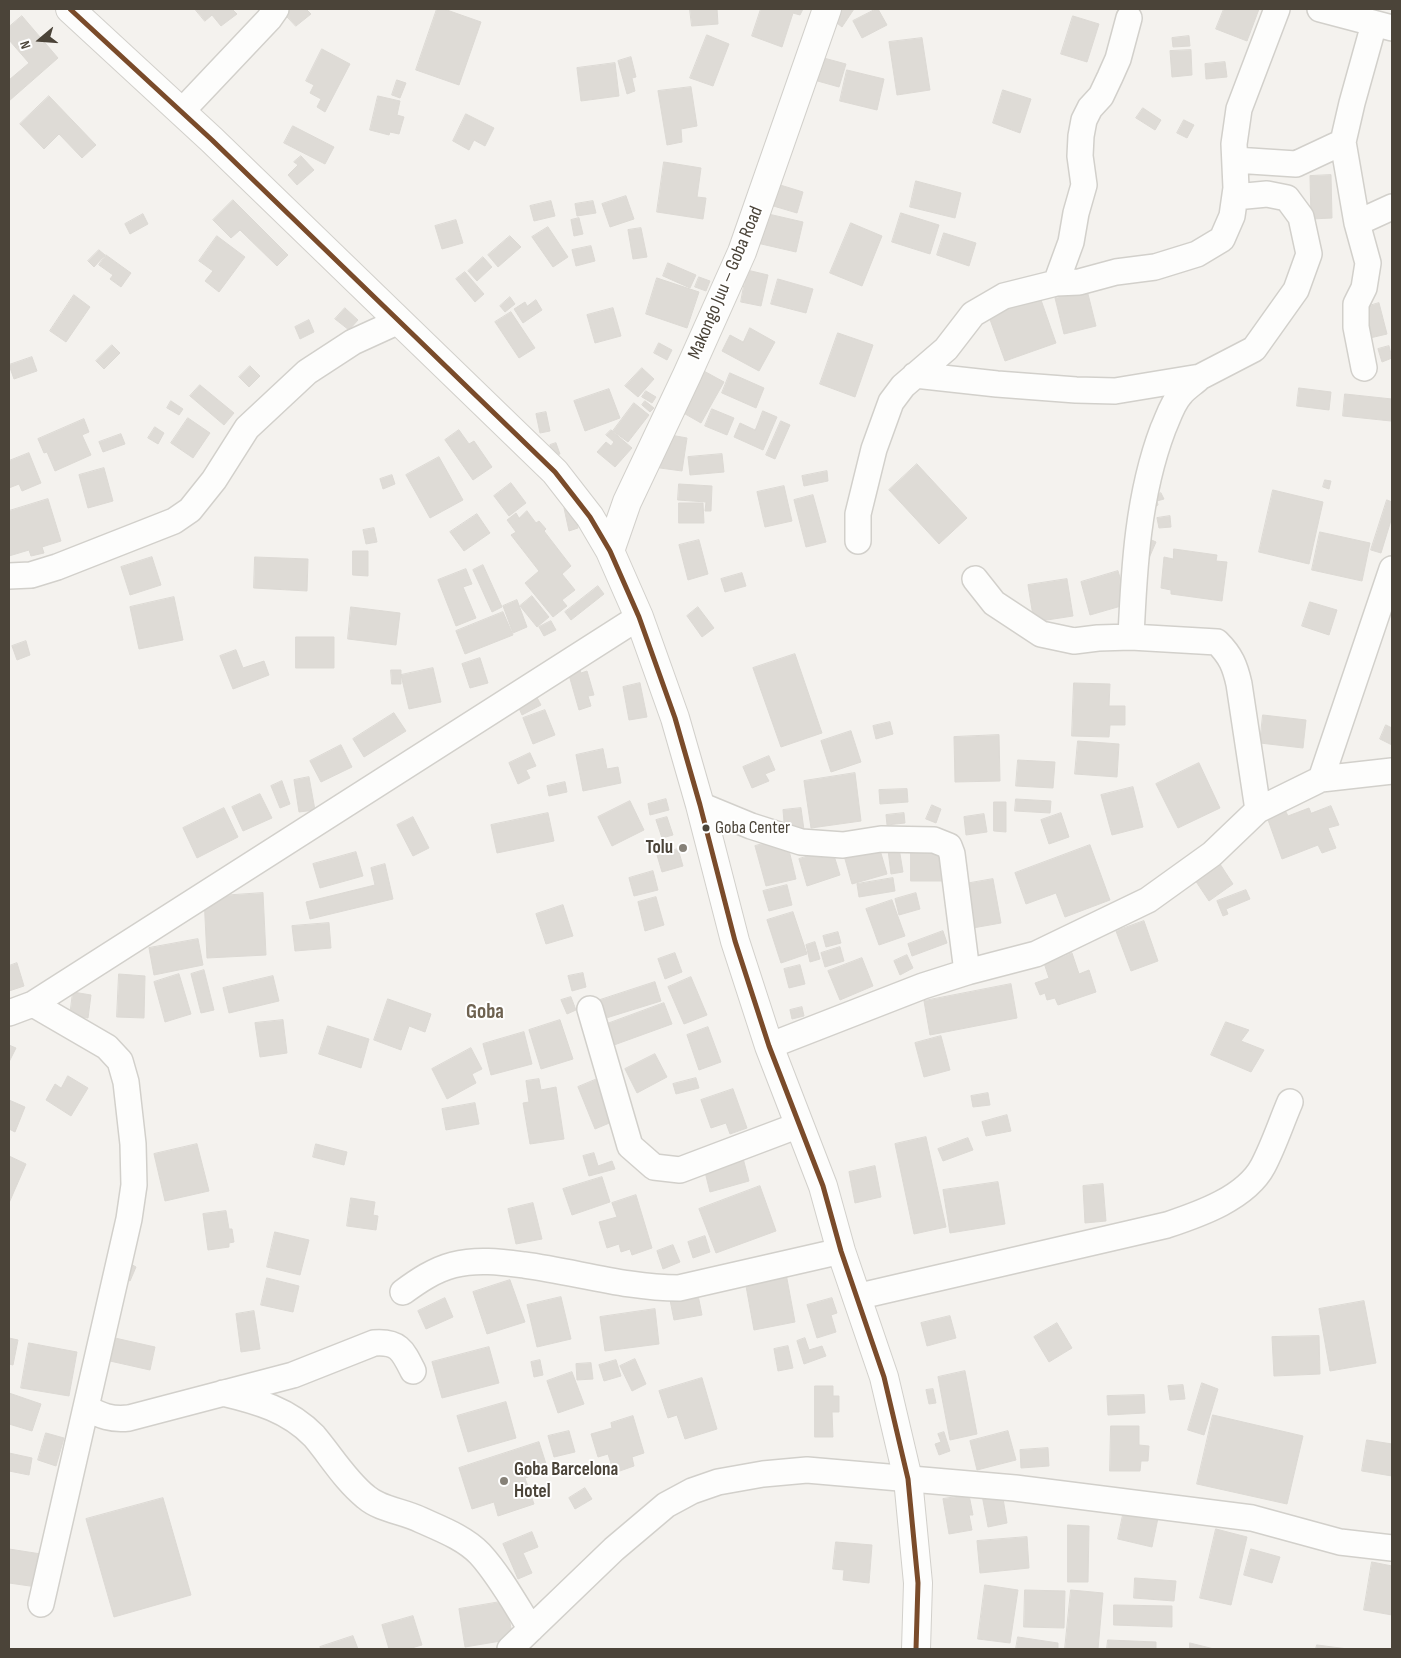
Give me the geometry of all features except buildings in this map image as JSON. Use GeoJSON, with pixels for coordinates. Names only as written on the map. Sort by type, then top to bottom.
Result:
{"type":"FeatureCollection","features":[{"type":"Feature","properties":{"kind":"street"},"geometry":{"type":"LineString","coordinates":[[70,9],[181,112],[556,472],[590,517],[610,551],[639,617],[675,718],[700,805],[735,941],[769,1046],[823,1186],[841,1251],[884,1377],[908,1479],[918,1583],[916,1649]]}},
{"type":"Feature","properties":{"kind":"street"},"geometry":{"type":"LineString","coordinates":[[181,112],[270,19],[276,9]]}},
{"type":"Feature","properties":{"kind":"street","name":"Makongo Juu – Goba Road"},"geometry":{"type":"LineString","coordinates":[[610,551],[628,502],[688,375],[742,252],[827,9]]}},
{"type":"Feature","properties":{"kind":"street"},"geometry":{"type":"LineString","coordinates":[[858,541],[858,514],[874,449],[891,402],[903,386],[946,349],[973,314],[1004,296],[1056,283],[1079,282],[1116,272],[1155,267],[1197,254],[1222,239],[1232,216],[1235,197],[1234,144],[1239,109],[1277,9]]}},
{"type":"Feature","properties":{"kind":"street"},"geometry":{"type":"LineString","coordinates":[[1320,9],[1383,26],[1352,103],[1343,142],[1357,224],[1368,263],[1364,288],[1356,304],[1356,327],[1364,368]]}},
{"type":"Feature","properties":{"kind":"street"},"geometry":{"type":"LineString","coordinates":[[1056,283],[1072,242],[1076,213],[1084,185],[1080,156],[1084,120],[1090,108],[1101,96],[1118,59],[1129,18]]}},
{"type":"Feature","properties":{"kind":"street"},"geometry":{"type":"LineString","coordinates":[[1235,160],[1296,164],[1343,142]]}},
{"type":"Feature","properties":{"kind":"street"},"geometry":{"type":"LineString","coordinates":[[1131,637],[1134,567],[1148,481],[1154,457],[1171,410],[1180,394],[1200,377],[1254,349],[1296,290],[1309,254],[1301,217],[1286,198],[1267,194],[1235,197]]}},
{"type":"Feature","properties":{"kind":"street"},"geometry":{"type":"LineString","coordinates":[[1357,224],[1392,207]]}},
{"type":"Feature","properties":{"kind":"street"},"geometry":{"type":"LineString","coordinates":[[9,576],[30,575],[57,566],[174,521],[190,510],[214,480],[247,428],[308,372],[353,342],[399,321]]}},
{"type":"Feature","properties":{"kind":"street"},"geometry":{"type":"LineString","coordinates":[[915,375],[996,384],[1115,391],[1200,377]]}},
{"type":"Feature","properties":{"kind":"street"},"geometry":{"type":"LineString","coordinates":[[1321,779],[1392,569]]}},
{"type":"Feature","properties":{"kind":"street"},"geometry":{"type":"LineString","coordinates":[[975,579],[994,603],[1041,634],[1074,641],[1131,637],[1217,642],[1227,652],[1234,665],[1239,684],[1258,810]]}},
{"type":"Feature","properties":{"kind":"street"},"geometry":{"type":"LineString","coordinates":[[9,1014],[33,1004],[639,617]]}},
{"type":"Feature","properties":{"kind":"street"},"geometry":{"type":"LineString","coordinates":[[769,1046],[923,986],[1036,954],[1148,900],[1212,854],[1258,810],[1321,779],[1392,771]]}},
{"type":"Feature","properties":{"kind":"street"},"geometry":{"type":"LineString","coordinates":[[700,805],[751,826],[801,842],[843,845],[881,840],[934,840],[948,846],[952,854],[967,972]]}},
{"type":"Feature","properties":{"kind":"street"},"geometry":{"type":"LineString","coordinates":[[33,1004],[107,1047],[120,1061],[126,1082],[133,1144],[134,1186],[129,1219],[41,1604]]}},
{"type":"Feature","properties":{"kind":"street"},"geometry":{"type":"LineString","coordinates":[[590,1009],[630,1146],[654,1167],[680,1170],[799,1126]]}},
{"type":"Feature","properties":{"kind":"street"},"geometry":{"type":"LineString","coordinates":[[856,1297],[1167,1225],[1208,1210],[1248,1186],[1262,1167],[1290,1102]]}},
{"type":"Feature","properties":{"kind":"street"},"geometry":{"type":"LineString","coordinates":[[403,1292],[424,1276],[452,1265],[488,1260],[535,1266],[654,1288],[679,1288],[841,1251]]}},
{"type":"Feature","properties":{"kind":"street"},"geometry":{"type":"LineString","coordinates":[[86,1408],[117,1420],[129,1418],[293,1375],[374,1343],[385,1342],[402,1350],[413,1371]]}},
{"type":"Feature","properties":{"kind":"street"},"geometry":{"type":"LineString","coordinates":[[223,1393],[255,1400],[287,1413],[312,1435],[370,1500],[376,1504],[419,1519],[462,1540],[479,1553],[504,1585],[531,1629]]}},
{"type":"Feature","properties":{"kind":"street"},"geometry":{"type":"LineString","coordinates":[[510,1649],[614,1549],[666,1505],[692,1491],[718,1482],[764,1474],[807,1470],[1015,1488],[1252,1518],[1340,1542],[1392,1548]]}},
{"type":"Feature","properties":{"kind":"transit line"},"geometry":{"type":"LineString","coordinates":[[70,9],[212,140],[555,472],[590,517],[610,551],[639,617],[675,718],[700,805],[735,941],[769,1046],[823,1186],[841,1251],[884,1377],[908,1479],[918,1583],[916,1649]]}},
{"type":"Feature","properties":{"kind":"place","name":"Goba Center"},"geometry":{"type":"Point","coordinates":[706,828]}},
{"type":"Feature","properties":{"kind":"place","name":"Tolu"},"geometry":{"type":"Point","coordinates":[683,848]}},
{"type":"Feature","properties":{"kind":"place","name":"Goba Barcelona Hotel"},"geometry":{"type":"Point","coordinates":[504,1481]}},
{"type":"Feature","properties":{"kind":"district","name":"Goba"},"geometry":{"type":"Point","coordinates":[485,1013]}}]}
